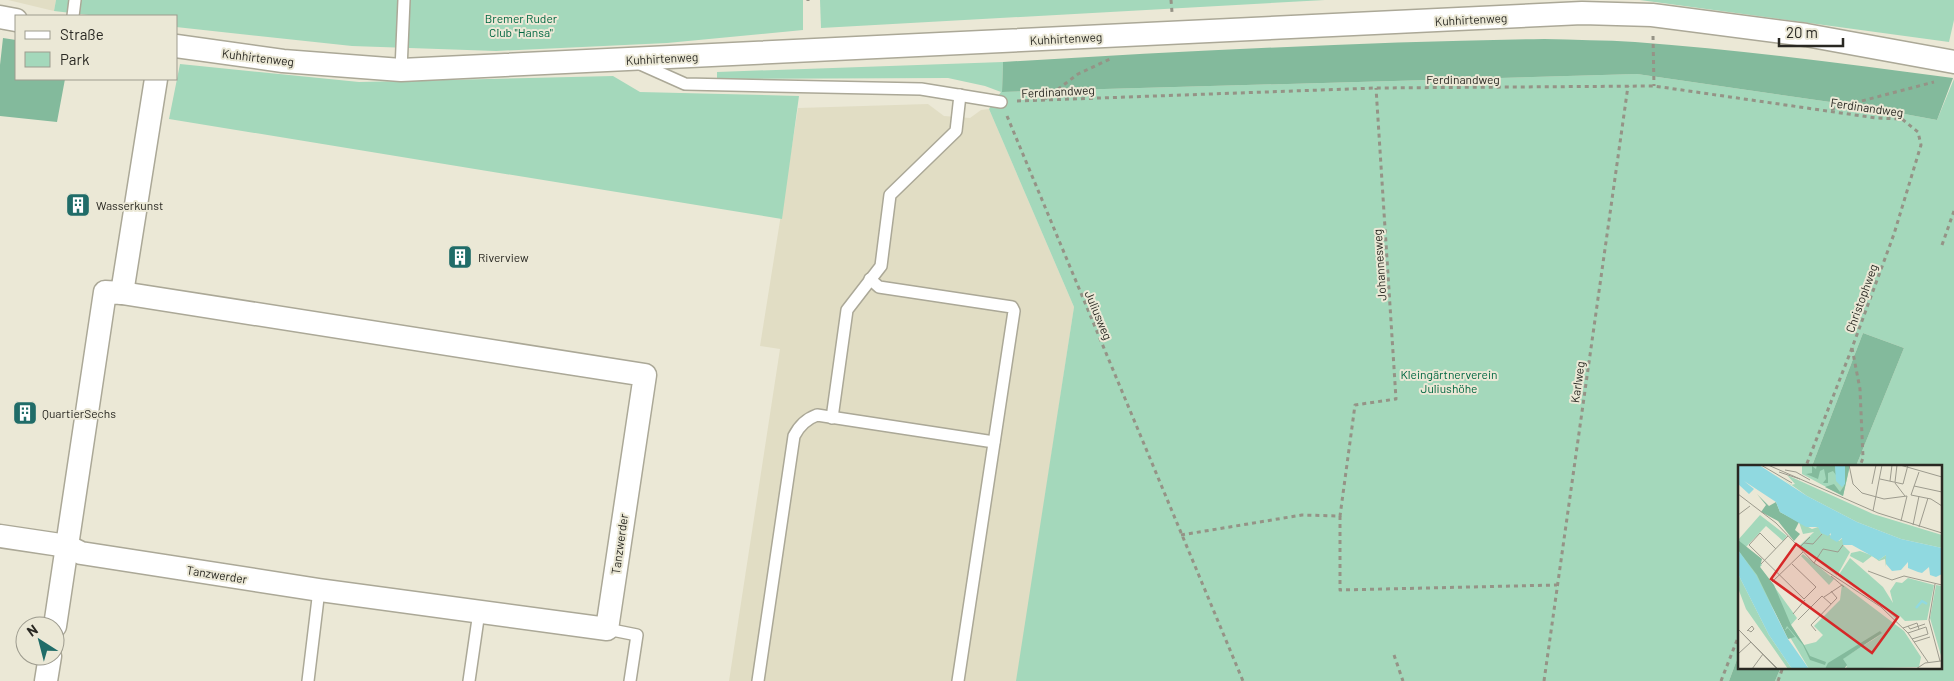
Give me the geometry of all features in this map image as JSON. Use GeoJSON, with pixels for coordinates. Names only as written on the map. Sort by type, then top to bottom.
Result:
{"type":"FeatureCollection","features":[{"type":"Feature","properties":{"kind":"street","name":"Kuhhirtenweg"},"geometry":{"type":"LineString","coordinates":[[178,46],[284,60],[401,70],[1582,13],[1652,15],[1806,35],[1947,69]]}},
{"type":"Feature","properties":{"kind":"street"},"geometry":{"type":"LineString","coordinates":[[0,17],[15,20]]}},
{"type":"Feature","properties":{"kind":"street"},"geometry":{"type":"LineString","coordinates":[[56,616],[104,292],[122,293],[156,80]]}},
{"type":"Feature","properties":{"kind":"street","name":"Tanzwerder"},"geometry":{"type":"LineString","coordinates":[[0,536],[67,546],[81,553],[318,590],[607,629],[644,374],[122,293]]}},
{"type":"Feature","properties":{"kind":"street"},"geometry":{"type":"LineString","coordinates":[[46,681],[48,666]]}},
{"type":"Feature","properties":{"kind":"lane"},"geometry":{"type":"LineString","coordinates":[[73,15],[75,0]]}},
{"type":"Feature","properties":{"kind":"lane"},"geometry":{"type":"LineString","coordinates":[[401,70],[404,0]]}},
{"type":"Feature","properties":{"kind":"lane"},"geometry":{"type":"LineString","coordinates":[[631,60],[685,84],[921,89],[1001,102]]}},
{"type":"Feature","properties":{"kind":"lane"},"geometry":{"type":"LineString","coordinates":[[832,418],[847,310],[881,266],[890,195],[956,131],[960,95]]}},
{"type":"Feature","properties":{"kind":"lane"},"geometry":{"type":"LineString","coordinates":[[870,279],[879,287],[1012,307],[1014,311],[958,681]]}},
{"type":"Feature","properties":{"kind":"lane"},"geometry":{"type":"LineString","coordinates":[[758,681],[794,436],[798,428],[809,418],[817,415],[994,442]]}},
{"type":"Feature","properties":{"kind":"lane"},"geometry":{"type":"LineString","coordinates":[[308,681],[318,590]]}},
{"type":"Feature","properties":{"kind":"lane"},"geometry":{"type":"LineString","coordinates":[[469,681],[479,612]]}},
{"type":"Feature","properties":{"kind":"lane"},"geometry":{"type":"LineString","coordinates":[[607,629],[637,635],[630,681]]}},
{"type":"Feature","properties":{"kind":"path"},"geometry":{"type":"LineString","coordinates":[[1652,15],[1654,86]]}},
{"type":"Feature","properties":{"kind":"path"},"geometry":{"type":"LineString","coordinates":[[1045,100],[1078,74],[1119,54],[1128,35]]}},
{"type":"Feature","properties":{"kind":"path"},"geometry":{"type":"LineString","coordinates":[[1828,110],[1934,82],[1947,69]]}},
{"type":"Feature","properties":{"kind":"path","name":"Karlweg"},"geometry":{"type":"LineString","coordinates":[[1544,681],[1628,86]]}},
{"type":"Feature","properties":{"kind":"path","name":"Ferdinandweg"},"geometry":{"type":"LineString","coordinates":[[1001,102],[1376,88],[1654,86],[1876,118],[1902,119],[1918,132]]}},
{"type":"Feature","properties":{"kind":"path","name":"Johannesweg"},"geometry":{"type":"LineString","coordinates":[[1340,516],[1355,405],[1396,399],[1376,88]]}},
{"type":"Feature","properties":{"kind":"path","name":"Juliusweg"},"geometry":{"type":"LineString","coordinates":[[1001,102],[1243,681]]}},
{"type":"Feature","properties":{"kind":"path","name":"Christophweg"},"geometry":{"type":"LineString","coordinates":[[1806,465],[1894,234],[1921,145],[1918,132]]}},
{"type":"Feature","properties":{"kind":"path"},"geometry":{"type":"LineString","coordinates":[[1942,245],[1954,211]]}},
{"type":"Feature","properties":{"kind":"path"},"geometry":{"type":"LineString","coordinates":[[1852,348],[1860,389],[1863,458],[1860,465]]}},
{"type":"Feature","properties":{"kind":"path"},"geometry":{"type":"LineString","coordinates":[[1181,535],[1302,515],[1340,516],[1340,590],[1557,585]]}},
{"type":"Feature","properties":{"kind":"path"},"geometry":{"type":"LineString","coordinates":[[1721,681],[1738,638]]}},
{"type":"Feature","properties":{"kind":"path"},"geometry":{"type":"LineString","coordinates":[[1394,655],[1403,681]]}},
{"type":"Feature","properties":{"kind":"path"},"geometry":{"type":"LineString","coordinates":[[1778,681],[1783,668]]}},
{"type":"Feature","properties":{"kind":"shaded area"},"geometry":{"type":"Polygon","coordinates":[[[8,0],[56,0],[54,11],[8,0]]]}},
{"type":"Feature","properties":{"kind":"shaded area"},"geometry":{"type":"Polygon","coordinates":[[[928,104],[944,116],[970,118],[981,110],[989,109],[1074,307],[1017,681],[729,681],[780,349],[760,346],[798,108],[928,104]]]}},
{"type":"Feature","properties":{"kind":"green space","name":"Bremer Ruder Club \"Hansa\""},"geometry":{"type":"Polygon","coordinates":[[[56,0],[803,0],[803,30],[667,43],[496,51],[352,46],[178,27],[178,15],[88,15],[54,11],[56,0]]]}},
{"type":"Feature","properties":{"kind":"green space"},"geometry":{"type":"Polygon","coordinates":[[[820,0],[1325,0],[821,28],[820,0]]]}},
{"type":"Feature","properties":{"kind":"green space"},"geometry":{"type":"Polygon","coordinates":[[[1640,0],[1954,0],[1954,20],[1949,42],[1640,0]]]}},
{"type":"Feature","properties":{"kind":"green space"},"geometry":{"type":"Polygon","coordinates":[[[3,38],[15,40],[15,80],[65,80],[57,122],[0,116],[0,65],[3,38]]]}},
{"type":"Feature","properties":{"kind":"green space"},"geometry":{"type":"Polygon","coordinates":[[[1544,39],[1601,40],[1715,49],[1953,78],[1937,120],[1872,108],[1637,74],[1002,92],[1003,62],[1408,42],[1544,39]]]}},
{"type":"Feature","properties":{"kind":"green space","name":"Kleingärtnerverein Juliushöhe"},"geometry":{"type":"Polygon","coordinates":[[[1003,62],[1002,92],[1637,74],[1872,108],[1937,120],[1954,79],[1954,681],[1775,681],[1781,668],[1942,668],[1942,465],[1856,465],[1904,348],[1863,333],[1812,465],[1738,465],[1738,657],[1729,681],[1016,681],[1074,307],[989,109],[1001,92],[985,86],[948,78],[717,79],[717,72],[1003,62]]]}},
{"type":"Feature","properties":{"kind":"green space"},"geometry":{"type":"Polygon","coordinates":[[[180,64],[359,82],[613,76],[640,92],[799,96],[782,219],[169,119],[180,64]]]}},
{"type":"Feature","properties":{"kind":"green space"},"geometry":{"type":"Polygon","coordinates":[[[1863,333],[1904,348],[1856,465],[1812,465],[1863,333]]]}},
{"type":"Feature","properties":{"kind":"green space"},"geometry":{"type":"Polygon","coordinates":[[[1738,657],[1738,668],[1781,668],[1775,681],[1729,681],[1738,657]]]}},
{"type":"Feature","properties":{"kind":"place","name":"Wasserkunst"},"geometry":{"type":"Point","coordinates":[78,205]}},
{"type":"Feature","properties":{"kind":"place","name":"Riverview"},"geometry":{"type":"Point","coordinates":[460,257]}},
{"type":"Feature","properties":{"kind":"place","name":"QuartierSechs"},"geometry":{"type":"Point","coordinates":[25,413]}}]}
